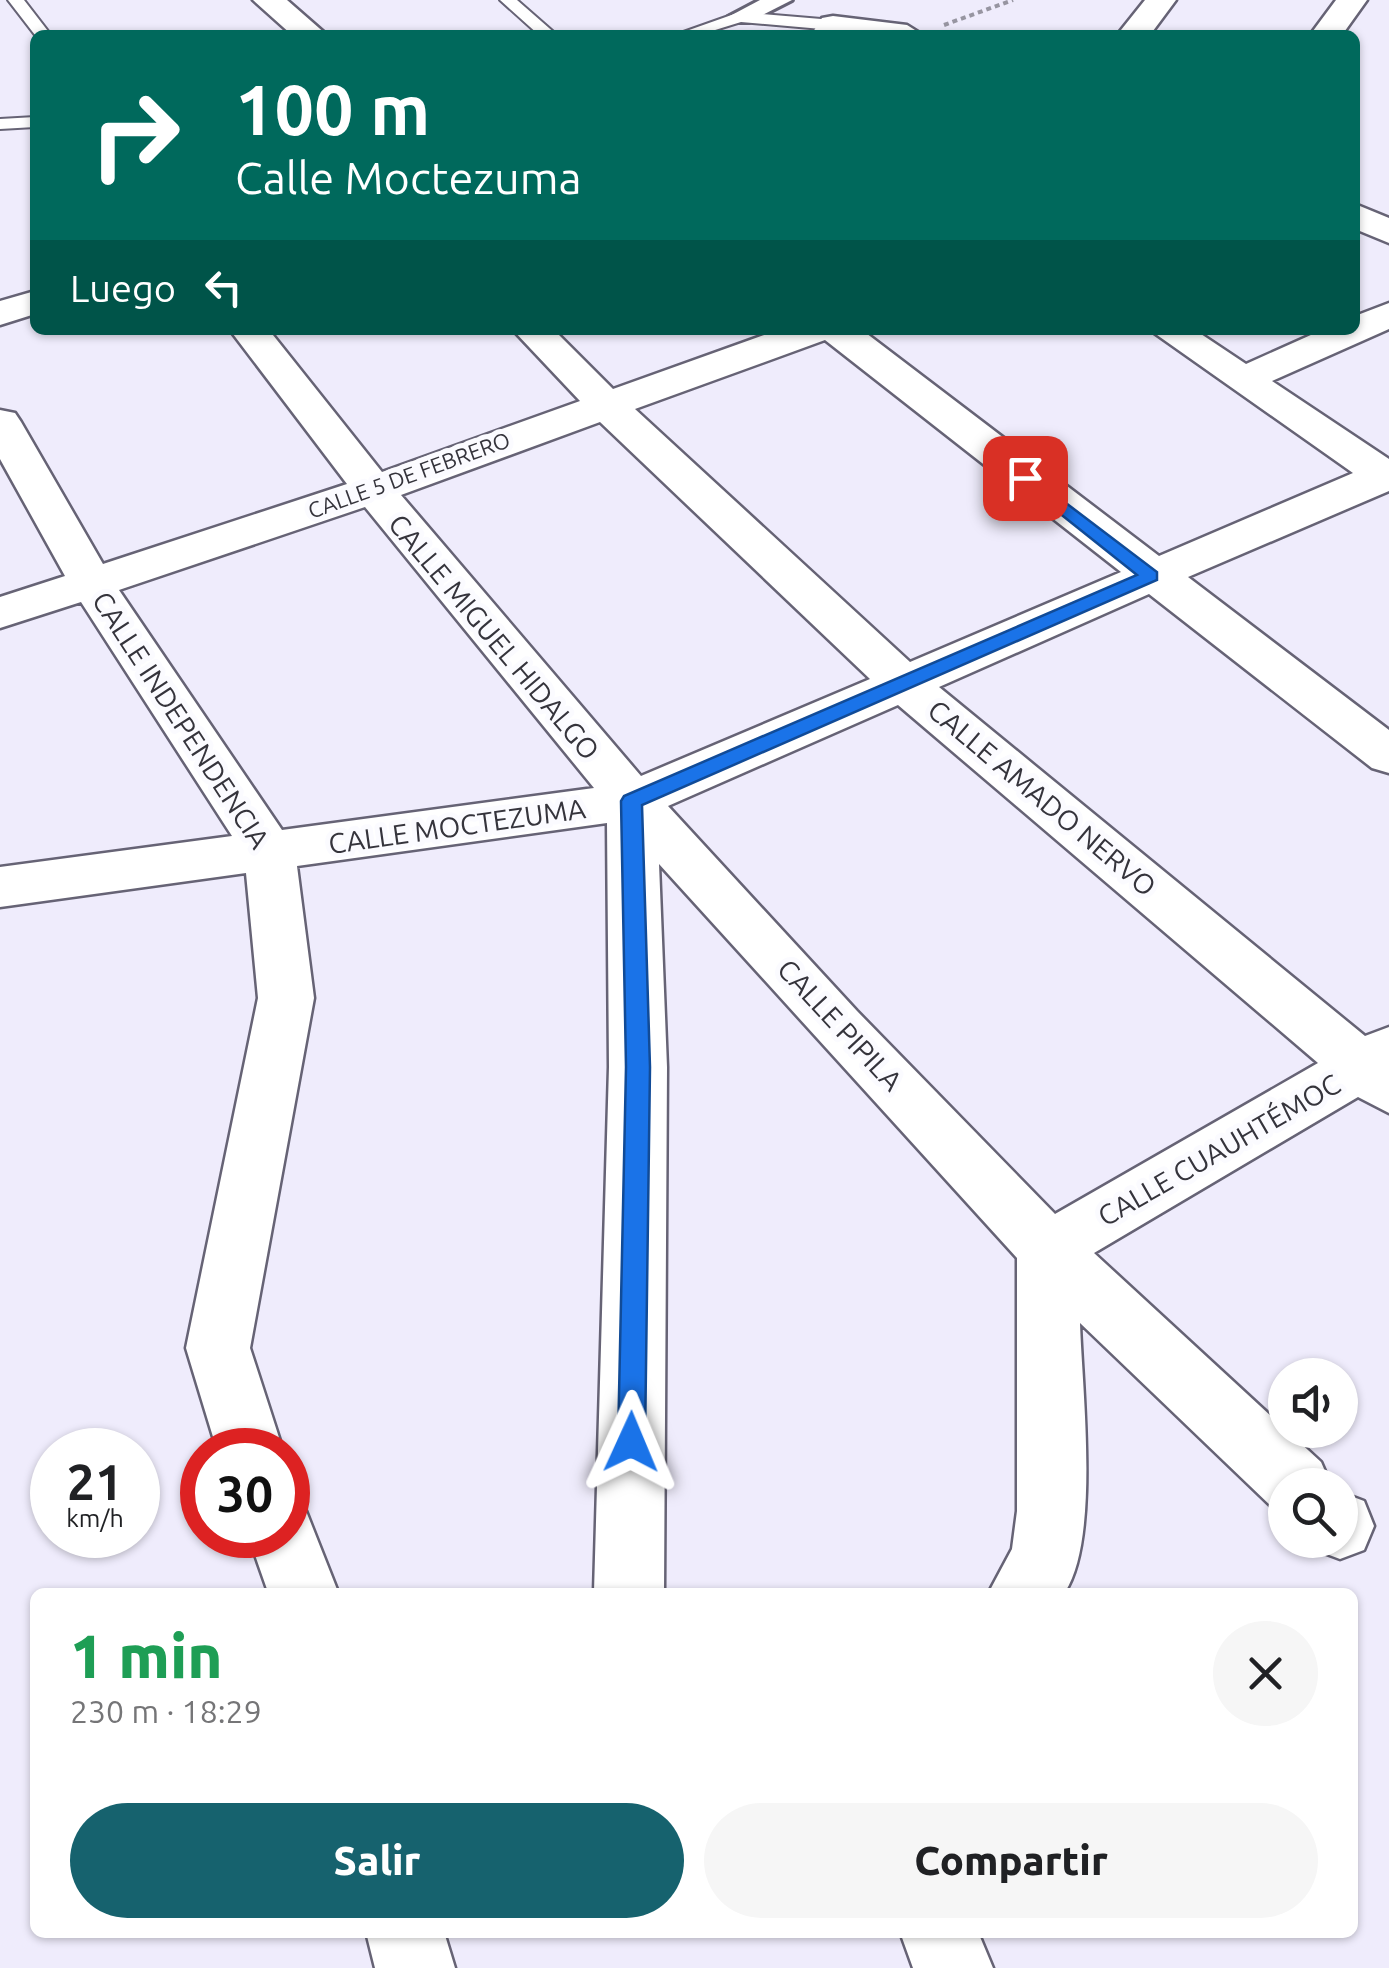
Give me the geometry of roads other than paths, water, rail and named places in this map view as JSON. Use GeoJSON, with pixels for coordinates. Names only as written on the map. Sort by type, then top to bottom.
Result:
{"type":"FeatureCollection","features":[{"type":"Feature","properties":{"kind":"street"},"geometry":{"type":"LineString","coordinates":[[268,0],[304,30]]}},
{"type":"Feature","properties":{"kind":"street"},"geometry":{"type":"LineString","coordinates":[[740,17],[780,0]]}},
{"type":"Feature","properties":{"kind":"street"},"geometry":{"type":"LineString","coordinates":[[1137,30],[1162,0]]}},
{"type":"Feature","properties":{"kind":"street"},"geometry":{"type":"LineString","coordinates":[[1330,30],[1352,0]]}},
{"type":"Feature","properties":{"kind":"street"},"geometry":{"type":"LineString","coordinates":[[1360,218],[1389,232]]}},
{"type":"Feature","properties":{"kind":"street"},"geometry":{"type":"LineString","coordinates":[[0,313],[30,304]]}},
{"type":"Feature","properties":{"kind":"street"},"geometry":{"type":"LineString","coordinates":[[1360,328],[1389,315]]}},
{"type":"Feature","properties":{"kind":"street","name":"CALLE MIGUEL HIDALGO"},"geometry":{"type":"LineString","coordinates":[[253,335],[371,491],[632,801]]}},
{"type":"Feature","properties":{"kind":"street","name":"CALLE AMADO NERVO"},"geometry":{"type":"LineString","coordinates":[[537,335],[604,404],[902,682],[1380,1068]]}},
{"type":"Feature","properties":{"kind":"street","name":"CALLE 5 DE FEBRERO"},"geometry":{"type":"LineString","coordinates":[[0,613],[371,491],[801,335]]}},
{"type":"Feature","properties":{"kind":"street"},"geometry":{"type":"LineString","coordinates":[[843,335],[1389,756]]}},
{"type":"Feature","properties":{"kind":"street"},"geometry":{"type":"LineString","coordinates":[[1177,335],[1387,476]]}},
{"type":"Feature","properties":{"kind":"street"},"geometry":{"type":"LineString","coordinates":[[1244,379],[1344,335]]}},
{"type":"Feature","properties":{"kind":"street","name":"CALLE INDEPENDENCIA"},"geometry":{"type":"LineString","coordinates":[[0,422],[90,581],[270,853],[286,998],[218,1348],[243,1428]]}},
{"type":"Feature","properties":{"kind":"street","name":"CALLE MOCTEZUMA"},"geometry":{"type":"LineString","coordinates":[[0,887],[632,801],[1387,476]]}},
{"type":"Feature","properties":{"kind":"street"},"geometry":{"type":"LineString","coordinates":[[629,1588],[638,1067],[632,801]]}},
{"type":"Feature","properties":{"kind":"street","name":"CALLE PIPILA"},"geometry":{"type":"LineString","coordinates":[[632,801],[1048,1249],[1280,1468]]}},
{"type":"Feature","properties":{"kind":"street","name":"CALLE CUAUHTÉMOC"},"geometry":{"type":"LineString","coordinates":[[1048,1249],[1380,1068]]}},
{"type":"Feature","properties":{"kind":"street"},"geometry":{"type":"LineString","coordinates":[[1027,1588],[1046,1561],[1051,1511],[1048,1249]]}},
{"type":"Feature","properties":{"kind":"street"},"geometry":{"type":"LineString","coordinates":[[290,1558],[302,1588]]}},
{"type":"Feature","properties":{"kind":"street"},"geometry":{"type":"LineString","coordinates":[[407,1938],[415,1968]]}},
{"type":"Feature","properties":{"kind":"street"},"geometry":{"type":"LineString","coordinates":[[941,1938],[953,1968]]}},
{"type":"Feature","properties":{"kind":"lane"},"geometry":{"type":"LineString","coordinates":[[16,0],[39,30]]}},
{"type":"Feature","properties":{"kind":"lane"},"geometry":{"type":"LineString","coordinates":[[508,0],[543,30]]}},
{"type":"Feature","properties":{"kind":"lane"},"geometry":{"type":"LineString","coordinates":[[698,30],[740,17],[830,30]]}},
{"type":"Feature","properties":{"kind":"lane"},"geometry":{"type":"LineString","coordinates":[[0,124],[30,122]]}}]}
